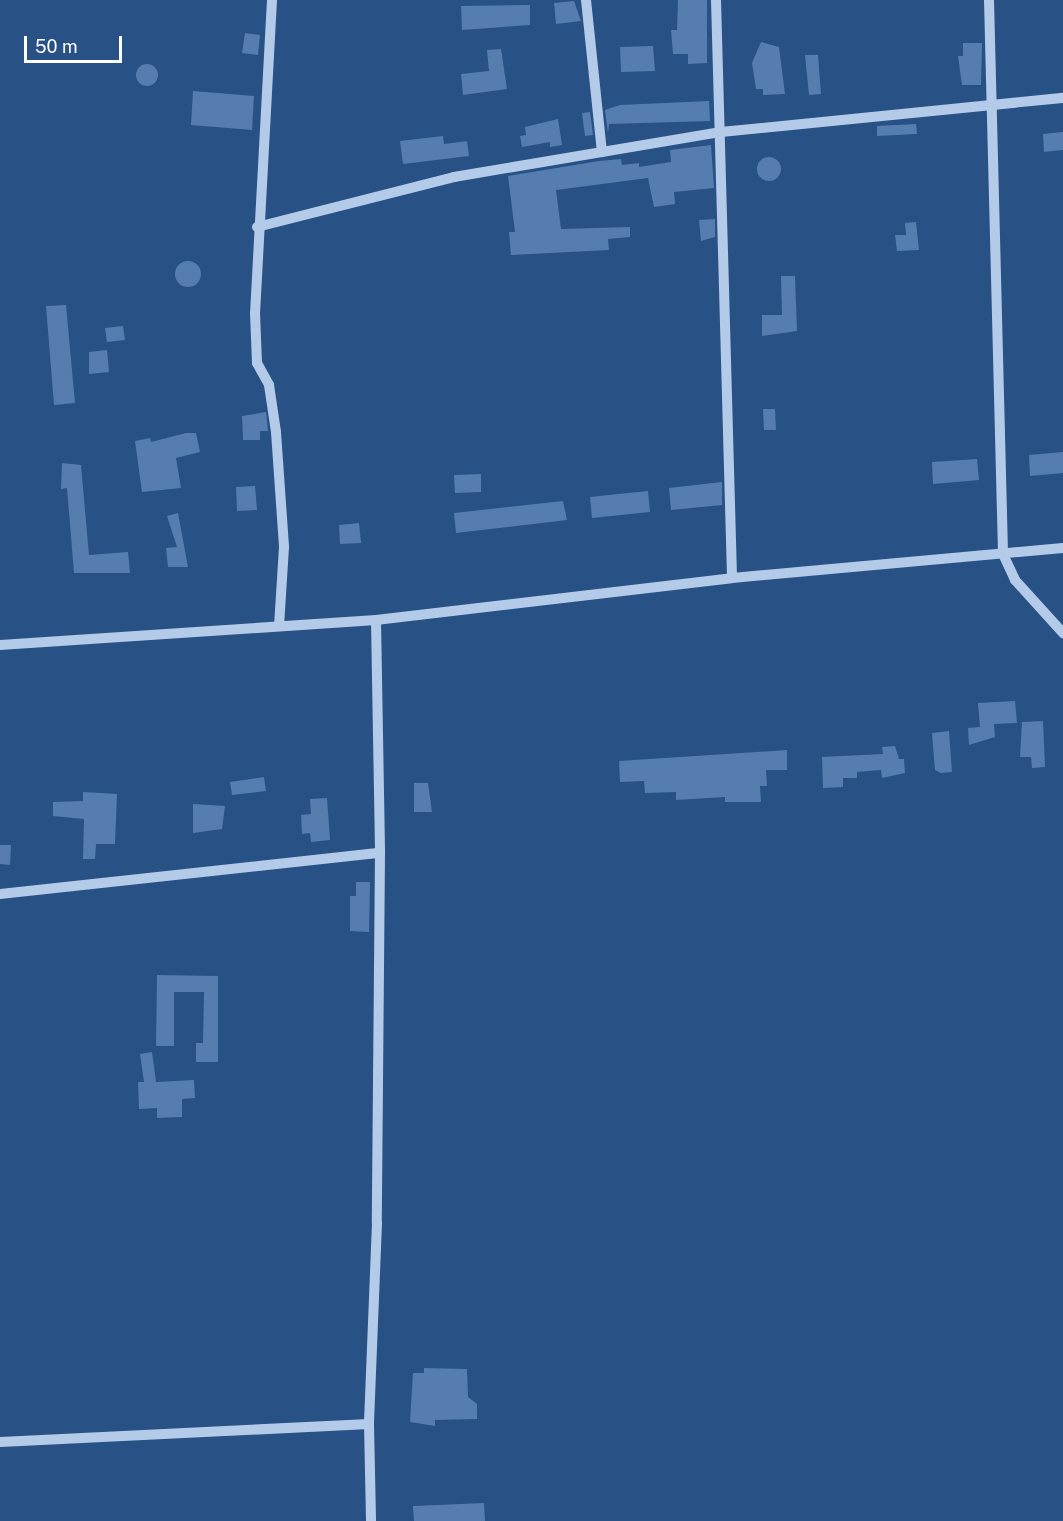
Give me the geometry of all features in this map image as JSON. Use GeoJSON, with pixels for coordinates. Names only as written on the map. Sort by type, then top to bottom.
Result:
{"type":"FeatureCollection","features":[{"type":"Feature","properties":{"kind":"street"},"geometry":{"type":"LineString","coordinates":[[272,0],[257,227],[257,363],[269,385],[283,527],[279,626]]}},
{"type":"Feature","properties":{"kind":"street"},"geometry":{"type":"LineString","coordinates":[[586,0],[602,152]]}},
{"type":"Feature","properties":{"kind":"street"},"geometry":{"type":"LineString","coordinates":[[716,0],[732,578]]}},
{"type":"Feature","properties":{"kind":"street"},"geometry":{"type":"LineString","coordinates":[[989,0],[1003,554],[1016,580],[1063,633]]}},
{"type":"Feature","properties":{"kind":"street"},"geometry":{"type":"LineString","coordinates":[[257,227],[411,186],[721,132],[1063,98]]}},
{"type":"Feature","properties":{"kind":"street"},"geometry":{"type":"LineString","coordinates":[[0,645],[376,620],[732,578],[1063,548]]}},
{"type":"Feature","properties":{"kind":"street"},"geometry":{"type":"LineString","coordinates":[[371,1521],[369,1424],[377,1223],[380,853],[376,620]]}},
{"type":"Feature","properties":{"kind":"street"},"geometry":{"type":"LineString","coordinates":[[0,894],[380,853]]}},
{"type":"Feature","properties":{"kind":"street"},"geometry":{"type":"LineString","coordinates":[[0,1442],[369,1424]]}},
{"type":"Feature","properties":{"kind":"building"},"geometry":{"type":"Polygon","coordinates":[[[678,0],[707,0],[707,63],[688,64],[688,54],[673,54],[671,30],[677,30],[678,0]]]}},
{"type":"Feature","properties":{"kind":"building"},"geometry":{"type":"Polygon","coordinates":[[[574,1],[581,21],[556,24],[554,3],[574,1]]]}},
{"type":"Feature","properties":{"kind":"building"},"geometry":{"type":"Polygon","coordinates":[[[530,5],[530,25],[462,30],[461,6],[530,5]]]}},
{"type":"Feature","properties":{"kind":"building"},"geometry":{"type":"Polygon","coordinates":[[[245,33],[260,35],[258,55],[242,53],[245,33]]]}},
{"type":"Feature","properties":{"kind":"building"},"geometry":{"type":"Polygon","coordinates":[[[761,42],[779,47],[785,94],[763,95],[763,89],[756,89],[752,63],[761,42]]]}},
{"type":"Feature","properties":{"kind":"building"},"geometry":{"type":"Polygon","coordinates":[[[963,43],[982,43],[981,85],[962,85],[958,56],[963,56],[963,43]]]}},
{"type":"Feature","properties":{"kind":"building"},"geometry":{"type":"Polygon","coordinates":[[[653,46],[655,71],[621,72],[620,47],[653,46]]]}},
{"type":"Feature","properties":{"kind":"building"},"geometry":{"type":"Polygon","coordinates":[[[501,49],[507,89],[463,95],[461,74],[489,71],[487,50],[501,49]]]}},
{"type":"Feature","properties":{"kind":"building"},"geometry":{"type":"Polygon","coordinates":[[[805,55],[818,55],[821,94],[809,95],[805,55]]]}},
{"type":"Feature","properties":{"kind":"building"},"geometry":{"type":"Polygon","coordinates":[[[147,64],[157,71],[158,75],[151,85],[147,86],[137,79],[136,75],[143,65],[147,64]]]}},
{"type":"Feature","properties":{"kind":"building"},"geometry":{"type":"Polygon","coordinates":[[[193,91],[254,96],[252,130],[191,125],[193,91]]]}},
{"type":"Feature","properties":{"kind":"building"},"geometry":{"type":"Polygon","coordinates":[[[709,101],[710,121],[609,124],[608,133],[605,110],[620,105],[709,101]]]}},
{"type":"Feature","properties":{"kind":"building"},"geometry":{"type":"Polygon","coordinates":[[[590,112],[593,135],[585,136],[582,113],[590,112]]]}},
{"type":"Feature","properties":{"kind":"building"},"geometry":{"type":"Polygon","coordinates":[[[558,119],[562,145],[550,147],[550,142],[522,147],[520,136],[526,135],[525,127],[558,119]]]}},
{"type":"Feature","properties":{"kind":"building"},"geometry":{"type":"Polygon","coordinates":[[[916,124],[917,134],[877,136],[877,126],[916,124]]]}},
{"type":"Feature","properties":{"kind":"building"},"geometry":{"type":"Polygon","coordinates":[[[1063,132],[1063,150],[1044,152],[1043,134],[1063,132]]]}},
{"type":"Feature","properties":{"kind":"building"},"geometry":{"type":"Polygon","coordinates":[[[443,136],[444,144],[467,141],[469,156],[403,164],[400,141],[443,136]]]}},
{"type":"Feature","properties":{"kind":"building"},"geometry":{"type":"Polygon","coordinates":[[[711,145],[714,188],[674,192],[675,204],[654,207],[648,178],[556,190],[561,229],[630,227],[630,237],[608,239],[609,250],[511,255],[509,232],[515,232],[508,176],[621,159],[622,165],[639,163],[639,167],[671,162],[670,150],[711,145]]]}},
{"type":"Feature","properties":{"kind":"building"},"geometry":{"type":"Polygon","coordinates":[[[764,157],[774,157],[781,164],[781,174],[774,181],[764,181],[757,174],[757,164],[764,157]]]}},
{"type":"Feature","properties":{"kind":"building"},"geometry":{"type":"Polygon","coordinates":[[[715,219],[715,237],[701,241],[699,220],[715,219]]]}},
{"type":"Feature","properties":{"kind":"building"},"geometry":{"type":"Polygon","coordinates":[[[916,222],[919,250],[897,251],[895,235],[906,235],[905,223],[916,222]]]}},
{"type":"Feature","properties":{"kind":"building"},"geometry":{"type":"Polygon","coordinates":[[[188,261],[197,265],[201,274],[197,283],[188,287],[179,283],[175,274],[179,265],[188,261]]]}},
{"type":"Feature","properties":{"kind":"building"},"geometry":{"type":"Polygon","coordinates":[[[781,276],[795,276],[797,331],[762,336],[762,315],[782,315],[781,276]]]}},
{"type":"Feature","properties":{"kind":"building"},"geometry":{"type":"Polygon","coordinates":[[[66,305],[75,403],[54,405],[46,306],[66,305]]]}},
{"type":"Feature","properties":{"kind":"building"},"geometry":{"type":"Polygon","coordinates":[[[123,326],[125,340],[107,342],[105,328],[123,326]]]}},
{"type":"Feature","properties":{"kind":"building"},"geometry":{"type":"Polygon","coordinates":[[[107,350],[109,372],[89,374],[89,352],[107,350]]]}},
{"type":"Feature","properties":{"kind":"building"},"geometry":{"type":"Polygon","coordinates":[[[763,409],[775,409],[776,430],[764,430],[763,409]]]}},
{"type":"Feature","properties":{"kind":"building"},"geometry":{"type":"Polygon","coordinates":[[[266,412],[268,431],[260,431],[260,440],[243,440],[242,416],[266,412]]]}},
{"type":"Feature","properties":{"kind":"building"},"geometry":{"type":"Polygon","coordinates":[[[186,433],[196,433],[200,452],[176,458],[181,488],[142,492],[135,441],[150,438],[151,442],[186,433]]]}},
{"type":"Feature","properties":{"kind":"building"},"geometry":{"type":"Polygon","coordinates":[[[1063,452],[1063,473],[1030,476],[1029,455],[1063,452]]]}},
{"type":"Feature","properties":{"kind":"building"},"geometry":{"type":"Polygon","coordinates":[[[977,459],[979,480],[933,484],[932,462],[977,459]]]}},
{"type":"Feature","properties":{"kind":"building"},"geometry":{"type":"Polygon","coordinates":[[[62,463],[81,465],[89,555],[128,552],[130,573],[74,573],[67,488],[61,489],[62,463]]]}},
{"type":"Feature","properties":{"kind":"building"},"geometry":{"type":"Polygon","coordinates":[[[481,474],[481,492],[455,493],[454,475],[481,474]]]}},
{"type":"Feature","properties":{"kind":"building"},"geometry":{"type":"Polygon","coordinates":[[[722,482],[722,505],[671,510],[669,488],[722,482]]]}},
{"type":"Feature","properties":{"kind":"building"},"geometry":{"type":"Polygon","coordinates":[[[255,486],[257,510],[237,511],[236,487],[255,486]]]}},
{"type":"Feature","properties":{"kind":"building"},"geometry":{"type":"Polygon","coordinates":[[[648,491],[650,512],[592,518],[590,497],[648,491]]]}},
{"type":"Feature","properties":{"kind":"building"},"geometry":{"type":"Polygon","coordinates":[[[563,501],[567,520],[456,533],[454,513],[563,501]]]}},
{"type":"Feature","properties":{"kind":"building"},"geometry":{"type":"Polygon","coordinates":[[[178,513],[188,567],[168,567],[166,548],[177,547],[167,516],[178,513]]]}},
{"type":"Feature","properties":{"kind":"building"},"geometry":{"type":"Polygon","coordinates":[[[359,523],[361,543],[340,544],[339,525],[359,523]]]}},
{"type":"Feature","properties":{"kind":"building"},"geometry":{"type":"Polygon","coordinates":[[[1015,701],[1017,723],[994,724],[995,737],[969,745],[968,728],[980,727],[978,703],[1015,701]]]}},
{"type":"Feature","properties":{"kind":"building"},"geometry":{"type":"Polygon","coordinates":[[[1043,721],[1045,767],[1032,768],[1031,757],[1020,757],[1022,722],[1043,721]]]}},
{"type":"Feature","properties":{"kind":"building"},"geometry":{"type":"Polygon","coordinates":[[[949,731],[952,772],[941,773],[935,770],[932,733],[949,731]]]}},
{"type":"Feature","properties":{"kind":"building"},"geometry":{"type":"Polygon","coordinates":[[[895,746],[899,759],[904,759],[905,773],[882,778],[881,770],[857,772],[857,778],[843,778],[843,787],[823,788],[822,757],[883,754],[882,747],[895,746]]]}},
{"type":"Feature","properties":{"kind":"building"},"geometry":{"type":"Polygon","coordinates":[[[787,750],[787,770],[766,770],[767,786],[760,786],[761,802],[725,802],[725,797],[676,800],[676,792],[645,793],[644,781],[620,782],[619,761],[787,750]]]}},
{"type":"Feature","properties":{"kind":"building"},"geometry":{"type":"Polygon","coordinates":[[[264,777],[266,791],[232,795],[230,782],[264,777]]]}},
{"type":"Feature","properties":{"kind":"building"},"geometry":{"type":"Polygon","coordinates":[[[414,783],[428,783],[432,812],[414,812],[414,783]]]}},
{"type":"Feature","properties":{"kind":"building"},"geometry":{"type":"Polygon","coordinates":[[[83,792],[117,794],[115,844],[96,844],[95,859],[83,859],[84,819],[53,816],[53,802],[83,801],[83,792]]]}},
{"type":"Feature","properties":{"kind":"building"},"geometry":{"type":"Polygon","coordinates":[[[327,798],[330,840],[311,842],[310,833],[302,834],[301,815],[311,814],[310,799],[327,798]]]}},
{"type":"Feature","properties":{"kind":"building"},"geometry":{"type":"Polygon","coordinates":[[[193,804],[225,806],[222,829],[193,833],[193,804]]]}},
{"type":"Feature","properties":{"kind":"building"},"geometry":{"type":"Polygon","coordinates":[[[0,845],[11,845],[10,865],[0,864],[0,845]]]}},
{"type":"Feature","properties":{"kind":"building"},"geometry":{"type":"Polygon","coordinates":[[[356,882],[370,882],[369,932],[350,931],[350,896],[356,896],[356,882]]]}},
{"type":"Feature","properties":{"kind":"building"},"geometry":{"type":"Polygon","coordinates":[[[157,975],[218,976],[218,1062],[196,1062],[196,1043],[203,1043],[204,992],[174,992],[174,1046],[156,1046],[157,975]]]}},
{"type":"Feature","properties":{"kind":"building"},"geometry":{"type":"Polygon","coordinates":[[[152,1052],[156,1082],[194,1080],[195,1098],[182,1099],[182,1117],[157,1118],[157,1108],[139,1109],[138,1082],[144,1082],[140,1054],[152,1052]]]}},
{"type":"Feature","properties":{"kind":"building"},"geometry":{"type":"Polygon","coordinates":[[[424,1368],[467,1369],[468,1397],[477,1404],[477,1419],[435,1420],[435,1426],[410,1422],[413,1373],[424,1373],[424,1368]]]}},
{"type":"Feature","properties":{"kind":"building"},"geometry":{"type":"Polygon","coordinates":[[[484,1503],[485,1521],[414,1521],[413,1506],[484,1503]]]}}]}
